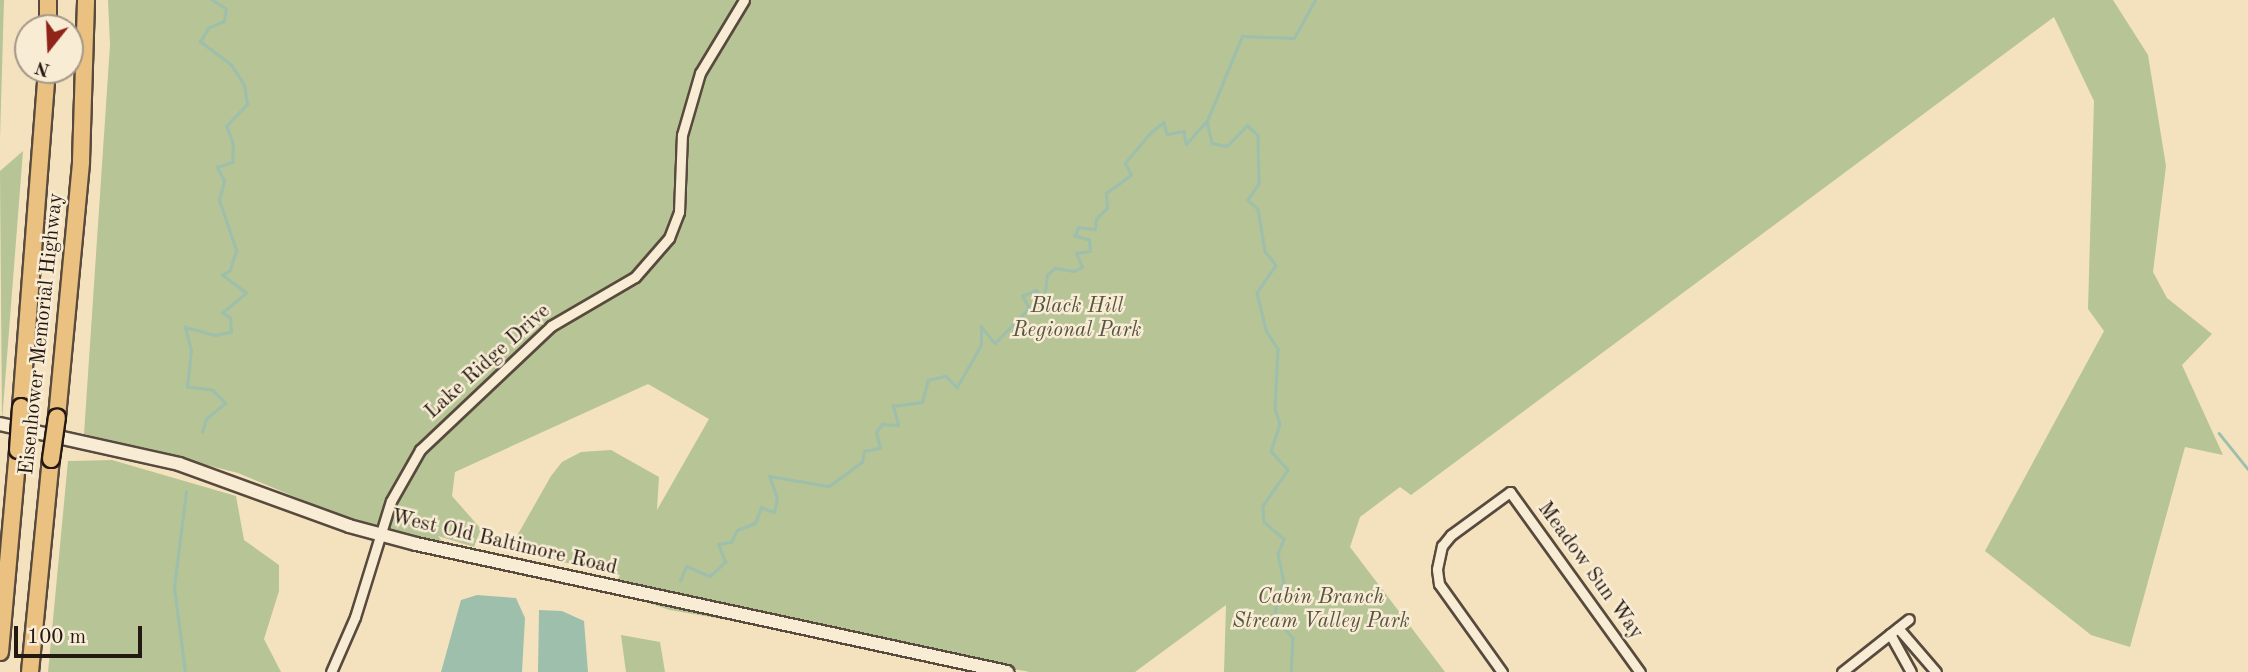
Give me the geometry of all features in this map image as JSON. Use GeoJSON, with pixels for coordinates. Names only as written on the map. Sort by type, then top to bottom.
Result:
{"type":"FeatureCollection","features":[{"type":"Feature","properties":{"kind":"highway","name":"Eisenhower Memorial Highway"},"geometry":{"type":"LineString","coordinates":[[30,672],[81,161],[86,0]]}},
{"type":"Feature","properties":{"kind":"highway","name":"Eisenhower Memorial Highway"},"geometry":{"type":"LineString","coordinates":[[0,652],[46,84]]}},
{"type":"Feature","properties":{"kind":"street","name":"Lake Ridge Drive"},"geometry":{"type":"LineString","coordinates":[[331,672],[406,468],[436,433],[551,326],[635,277],[661,251],[680,212],[682,135],[700,73],[744,0]]}},
{"type":"Feature","properties":{"kind":"street","name":"West Old Baltimore Road"},"geometry":{"type":"LineString","coordinates":[[0,424],[179,464],[382,535],[1007,672]]}},
{"type":"Feature","properties":{"kind":"street","name":"Meadow Sun Way"},"geometry":{"type":"LineString","coordinates":[[1502,672],[1439,584],[1437,569],[1442,546],[1451,535],[1510,492],[1640,672]]}},
{"type":"Feature","properties":{"kind":"street"},"geometry":{"type":"LineString","coordinates":[[1842,672],[1909,619]]}},
{"type":"Feature","properties":{"kind":"street"},"geometry":{"type":"LineString","coordinates":[[1894,631],[1912,672]]}},
{"type":"Feature","properties":{"kind":"street"},"geometry":{"type":"LineString","coordinates":[[1894,631],[1936,672]]}},
{"type":"Feature","properties":{"kind":"green space"},"geometry":{"type":"Polygon","coordinates":[[[0,0],[4,0],[0,139],[0,0]]]}},
{"type":"Feature","properties":{"kind":"green space","name":"Black Hill Regional Park"},"geometry":{"type":"Polygon","coordinates":[[[108,0],[2113,0],[2148,55],[2166,166],[2153,272],[2167,298],[2212,334],[2182,365],[2223,455],[2185,447],[2130,647],[2091,635],[1985,551],[2104,331],[2088,309],[2094,101],[2054,17],[1411,495],[1400,487],[1360,517],[1350,547],[1445,672],[1224,672],[1226,605],[1135,672],[1030,672],[670,610],[612,591],[620,575],[509,550],[551,476],[562,462],[581,452],[611,450],[659,477],[657,510],[709,419],[648,384],[455,472],[452,496],[481,529],[474,547],[438,536],[447,548],[360,524],[238,473],[84,434],[110,45],[108,0]]]}},
{"type":"Feature","properties":{"kind":"green space"},"geometry":{"type":"Polygon","coordinates":[[[23,151],[2,421],[0,171],[23,151]]]}},
{"type":"Feature","properties":{"kind":"green space"},"geometry":{"type":"Polygon","coordinates":[[[112,460],[236,496],[244,540],[279,565],[279,591],[264,639],[281,672],[48,672],[68,461],[112,460]]]}},
{"type":"Feature","properties":{"kind":"green space"},"geometry":{"type":"Polygon","coordinates":[[[621,635],[660,642],[665,672],[626,672],[621,635]]]}},
{"type":"Feature","properties":{"kind":"shaded area"},"geometry":{"type":"Polygon","coordinates":[[[477,595],[516,598],[525,618],[522,672],[441,672],[461,600],[477,595]]]}},
{"type":"Feature","properties":{"kind":"shaded area"},"geometry":{"type":"Polygon","coordinates":[[[539,610],[562,611],[584,621],[588,672],[538,672],[539,610]]]}},
{"type":"Feature","properties":{"kind":"waterway"},"geometry":{"type":"LineString","coordinates":[[202,432],[206,419],[225,403],[212,390],[187,387],[191,350],[185,327],[215,335],[231,332],[230,318],[222,313],[246,293],[222,275],[230,270],[236,250],[219,200],[224,181],[217,167],[232,162],[233,144],[226,126],[247,104],[244,85],[231,65],[200,42],[208,28],[224,21],[226,9],[212,0]]}},
{"type":"Feature","properties":{"kind":"waterway"},"geometry":{"type":"LineString","coordinates":[[680,581],[686,566],[710,576],[725,562],[718,544],[731,542],[737,530],[755,523],[761,507],[774,512],[777,498],[769,476],[829,486],[862,462],[864,451],[880,448],[876,432],[882,424],[898,425],[893,406],[922,402],[928,380],[946,376],[957,387],[981,345],[981,326],[995,343],[1029,308],[1022,296],[1036,290],[1044,299],[1047,275],[1055,268],[1074,271],[1082,267],[1076,253],[1090,251],[1089,240],[1075,236],[1078,227],[1095,229],[1096,219],[1107,208],[1106,193],[1131,175],[1125,163],[1151,132],[1164,122],[1167,134],[1184,131],[1186,144],[1207,121],[1242,36],[1294,38],[1315,0]]}},
{"type":"Feature","properties":{"kind":"waterway"},"geometry":{"type":"LineString","coordinates":[[1207,121],[1212,143],[1227,146],[1247,125],[1258,135],[1259,184],[1248,200],[1258,209],[1265,251],[1276,265],[1257,293],[1266,330],[1278,349],[1275,408],[1280,424],[1271,451],[1288,470],[1263,506],[1264,522],[1284,539],[1278,554],[1284,582],[1277,598],[1275,618],[1293,638],[1291,672]]}},
{"type":"Feature","properties":{"kind":"waterway"},"geometry":{"type":"LineString","coordinates":[[2219,433],[2248,469]]}},
{"type":"Feature","properties":{"kind":"waterway"},"geometry":{"type":"LineString","coordinates":[[185,672],[174,587],[186,492]]}},
{"type":"Feature","properties":{"kind":"park label","name":"Cabin Branch Stream Valley Park"},"geometry":{"type":"Point","coordinates":[1321,610]}}]}
